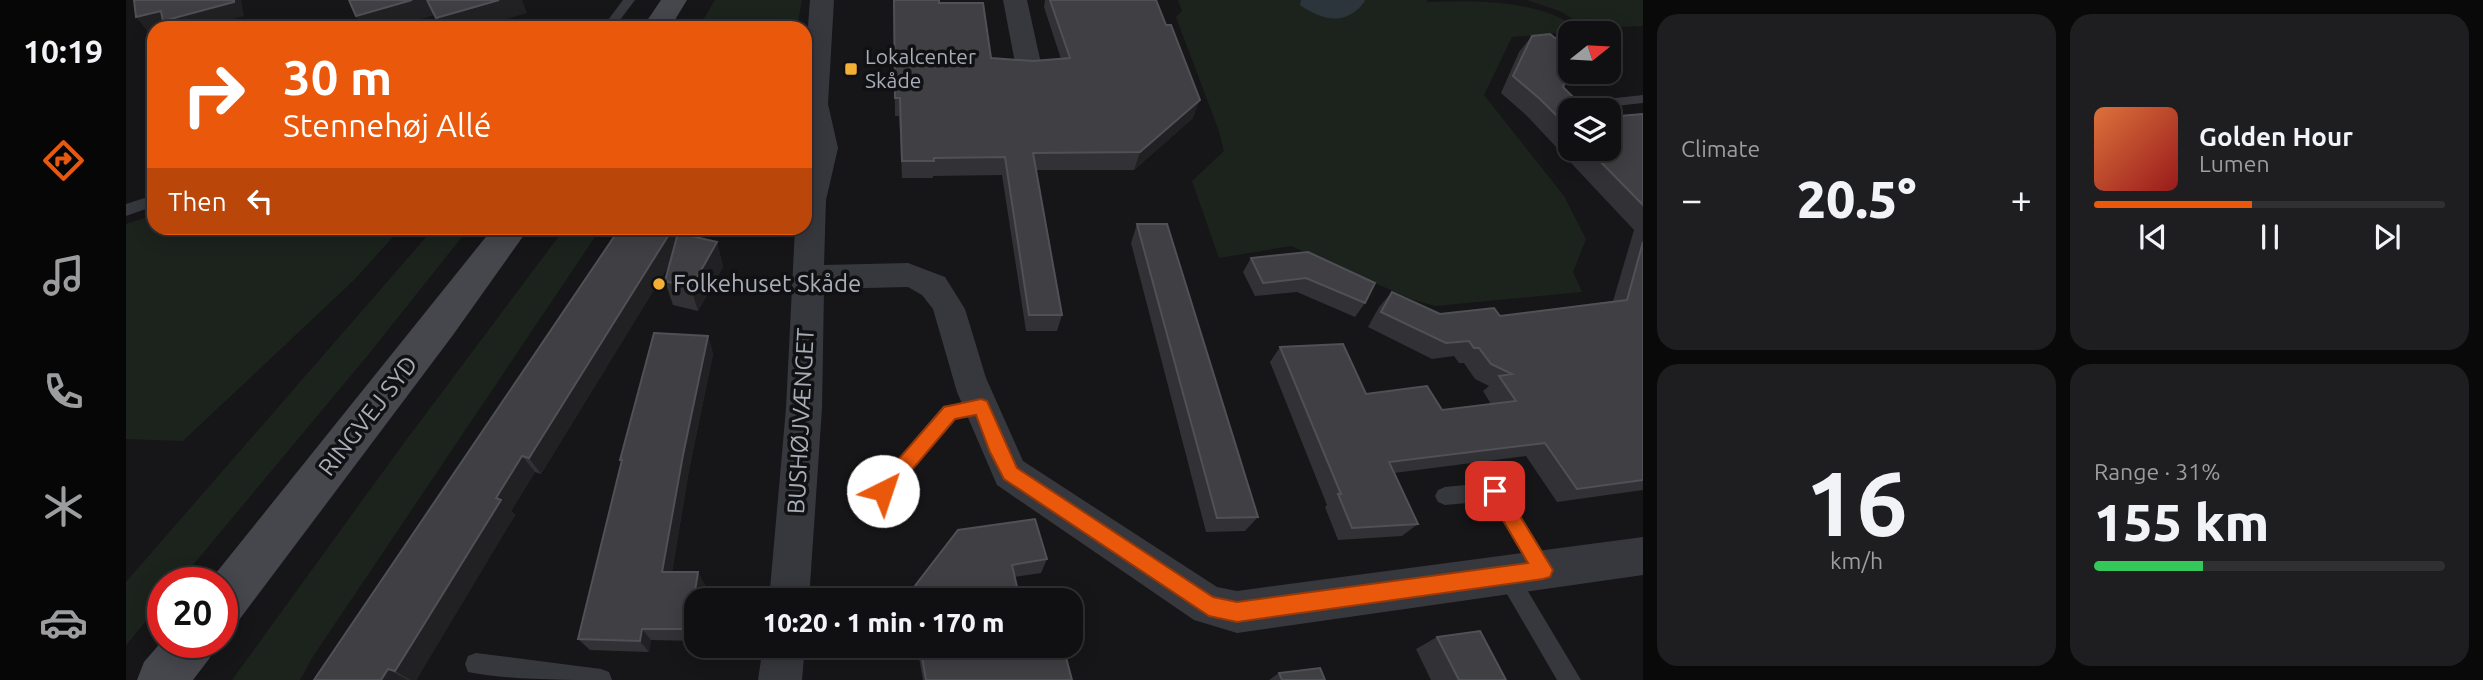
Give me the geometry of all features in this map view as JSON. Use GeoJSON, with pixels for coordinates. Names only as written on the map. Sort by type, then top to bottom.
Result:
{"type":"FeatureCollection","features":[{"type":"Feature","properties":{"kind":"main road"},"geometry":{"type":"LineString","coordinates":[[660,21],[674,0]]}},
{"type":"Feature","properties":{"kind":"main road","name":"RINGVEJ SYD"},"geometry":{"type":"LineString","coordinates":[[238,583],[507,235]]}},
{"type":"Feature","properties":{"kind":"main road"},"geometry":{"type":"LineString","coordinates":[[162,680],[179,658]]}},
{"type":"Feature","properties":{"kind":"street","name":"BUSHØJVÆNGET"},"geometry":{"type":"LineString","coordinates":[[812,113],[815,104],[822,0]]}},
{"type":"Feature","properties":{"kind":"street"},"geometry":{"type":"LineString","coordinates":[[1015,0],[1029,68]]}},
{"type":"Feature","properties":{"kind":"street","name":"BUSHØJVÆNGET"},"geometry":{"type":"LineString","coordinates":[[812,178],[824,148],[815,104]]}},
{"type":"Feature","properties":{"kind":"street","name":"BUSHØJVÆNGET"},"geometry":{"type":"LineString","coordinates":[[790,588],[804,408],[808,235]]}},
{"type":"Feature","properties":{"kind":"street"},"geometry":{"type":"LineString","coordinates":[[808,277],[908,275],[927,282],[944,301],[981,407],[1010,473],[1209,606],[1237,612],[1643,556]]}},
{"type":"Feature","properties":{"kind":"street"},"geometry":{"type":"LineString","coordinates":[[780,680],[783,658]]}},
{"type":"Feature","properties":{"kind":"lane"},"geometry":{"type":"LineString","coordinates":[[612,21],[629,0]]}},
{"type":"Feature","properties":{"kind":"lane"},"geometry":{"type":"LineString","coordinates":[[1621,101],[1643,99]]}},
{"type":"Feature","properties":{"kind":"lane"},"geometry":{"type":"LineString","coordinates":[[126,209],[147,202]]}},
{"type":"Feature","properties":{"kind":"lane"},"geometry":{"type":"LineString","coordinates":[[883,491],[950,412],[981,407]]}},
{"type":"Feature","properties":{"kind":"lane"},"geometry":{"type":"LineString","coordinates":[[1445,496],[1495,491],[1543,570]]}},
{"type":"Feature","properties":{"kind":"lane"},"geometry":{"type":"LineString","coordinates":[[1507,575],[1570,680]]}},
{"type":"Feature","properties":{"kind":"lane"},"geometry":{"type":"LineString","coordinates":[[476,664],[601,680]]}},
{"type":"Feature","properties":{"kind":"shaded area"},"geometry":{"type":"Polygon","coordinates":[[[715,0],[802,0],[798,21],[702,21],[715,0]]]}},
{"type":"Feature","properties":{"kind":"shaded area"},"geometry":{"type":"Polygon","coordinates":[[[1178,0],[1469,1],[1510,4],[1548,13],[1566,21],[1558,21],[1558,33],[1512,37],[1484,95],[1564,196],[1586,239],[1573,272],[1582,292],[1435,306],[1411,299],[1291,246],[1219,258],[1192,181],[1224,151],[1176,17],[1182,11],[1178,0]]]}},
{"type":"Feature","properties":{"kind":"shaded area"},"geometry":{"type":"Polygon","coordinates":[[[1301,0],[1365,1],[1350,14],[1334,18],[1317,15],[1300,5],[1301,0]]]}},
{"type":"Feature","properties":{"kind":"shaded area"},"geometry":{"type":"Polygon","coordinates":[[[1527,0],[1643,0],[1643,26],[1621,27],[1621,21],[1576,21],[1560,11],[1527,0]]]}},
{"type":"Feature","properties":{"kind":"shaded area"},"geometry":{"type":"Polygon","coordinates":[[[147,217],[147,235],[395,235],[355,279],[183,441],[126,439],[126,224],[147,217]]]}},
{"type":"Feature","properties":{"kind":"shaded area"},"geometry":{"type":"Polygon","coordinates":[[[428,235],[463,235],[368,355],[191,567],[147,567],[147,620],[126,645],[126,582],[428,235]]]}},
{"type":"Feature","properties":{"kind":"shaded area"},"geometry":{"type":"Polygon","coordinates":[[[560,235],[596,235],[312,658],[300,680],[232,680],[401,447],[560,235]]]}},
{"type":"Feature","properties":{"kind":"building"},"geometry":{"type":"Polygon","coordinates":[[[134,0],[234,2],[163,21],[161,11],[136,17],[134,0]]]}},
{"type":"Feature","properties":{"kind":"building"},"geometry":{"type":"Polygon","coordinates":[[[349,0],[412,0],[356,16],[349,0]]]}},
{"type":"Feature","properties":{"kind":"building"},"geometry":{"type":"Polygon","coordinates":[[[427,0],[499,0],[436,18],[427,0]]]}},
{"type":"Feature","properties":{"kind":"building"},"geometry":{"type":"Polygon","coordinates":[[[894,0],[983,3],[991,58],[1033,61],[1070,58],[1050,0],[1156,0],[1166,25],[1171,25],[1200,100],[1140,152],[1033,153],[1062,315],[1029,315],[1005,157],[902,161],[900,98],[895,98],[894,0]]]}},
{"type":"Feature","properties":{"kind":"building"},"geometry":{"type":"Polygon","coordinates":[[[1550,34],[1558,38],[1558,84],[1564,84],[1563,87],[1574,98],[1558,98],[1558,117],[1513,76],[1532,36],[1550,34]]]}},
{"type":"Feature","properties":{"kind":"building"},"geometry":{"type":"Polygon","coordinates":[[[1643,114],[1643,205],[1600,161],[1621,161],[1621,116],[1643,114]]]}},
{"type":"Feature","properties":{"kind":"building"},"geometry":{"type":"Polygon","coordinates":[[[1137,224],[1167,224],[1258,517],[1217,518],[1137,224]]]}},
{"type":"Feature","properties":{"kind":"building"},"geometry":{"type":"Polygon","coordinates":[[[615,235],[669,235],[529,458],[522,456],[496,498],[501,500],[395,671],[388,669],[381,680],[314,680],[615,235]]]}},
{"type":"Feature","properties":{"kind":"building"},"geometry":{"type":"Polygon","coordinates":[[[677,235],[717,242],[691,288],[665,281],[677,235]]]}},
{"type":"Feature","properties":{"kind":"building"},"geometry":{"type":"Polygon","coordinates":[[[1643,242],[1643,480],[1577,489],[1545,443],[1389,462],[1418,524],[1352,528],[1338,494],[1341,494],[1280,347],[1343,344],[1366,394],[1427,386],[1442,410],[1516,401],[1499,376],[1512,374],[1491,364],[1479,348],[1474,348],[1469,341],[1446,343],[1381,312],[1392,292],[1440,314],[1494,308],[1500,316],[1627,300],[1643,242]]]}},
{"type":"Feature","properties":{"kind":"building"},"geometry":{"type":"Polygon","coordinates":[[[1308,252],[1375,283],[1365,303],[1306,278],[1263,283],[1251,258],[1308,252]]]}},
{"type":"Feature","properties":{"kind":"building"},"geometry":{"type":"Polygon","coordinates":[[[654,333],[708,336],[662,572],[698,572],[695,588],[684,588],[684,629],[642,629],[640,641],[578,639],[622,460],[654,333]]]}},
{"type":"Feature","properties":{"kind":"building"},"geometry":{"type":"Polygon","coordinates":[[[1035,519],[1047,559],[1012,565],[1017,588],[913,588],[958,530],[1035,519]]]}},
{"type":"Feature","properties":{"kind":"building"},"geometry":{"type":"Polygon","coordinates":[[[1480,631],[1506,680],[1459,680],[1437,637],[1480,631]]]}},
{"type":"Feature","properties":{"kind":"building"},"geometry":{"type":"Polygon","coordinates":[[[922,658],[1066,658],[1072,680],[926,680],[922,658]]]}},
{"type":"Feature","properties":{"kind":"building"},"geometry":{"type":"Polygon","coordinates":[[[1320,668],[1325,680],[1282,680],[1279,673],[1320,668]]]}},
{"type":"Feature","properties":{"kind":"place","name":"Lokalcenter Skåde"},"geometry":{"type":"Point","coordinates":[851,69]}},
{"type":"Feature","properties":{"kind":"place","name":"Folkehuset Skåde"},"geometry":{"type":"Point","coordinates":[659,284]}},
{"type":"Feature","properties":{"kind":"route"},"geometry":{"type":"LineString","coordinates":[[883,491],[950,412],[981,407],[1010,473],[1209,606],[1237,612],[1543,570],[1495,491]]}}]}
